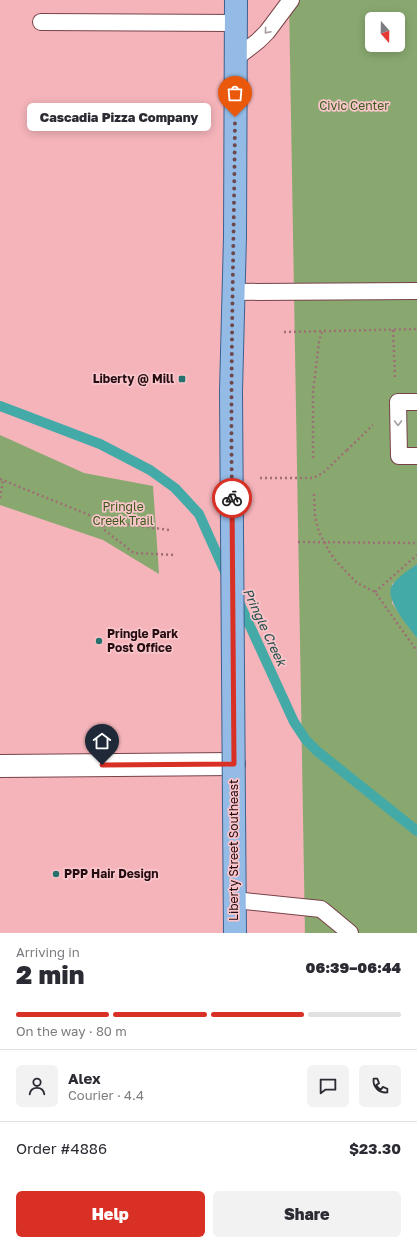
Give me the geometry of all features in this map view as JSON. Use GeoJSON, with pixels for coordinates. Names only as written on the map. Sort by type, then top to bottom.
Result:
{"type":"FeatureCollection","features":[{"type":"Feature","properties":{"kind":"main road","name":"Liberty Street Southeast"},"geometry":{"type":"LineString","coordinates":[[235,933],[231,390],[232,292],[235,236],[236,0]]}},
{"type":"Feature","properties":{"kind":"street"},"geometry":{"type":"LineString","coordinates":[[0,766],[234,764]]}},
{"type":"Feature","properties":{"kind":"lane"},"geometry":{"type":"LineString","coordinates":[[236,58],[267,32],[291,0]]}},
{"type":"Feature","properties":{"kind":"lane"},"geometry":{"type":"LineString","coordinates":[[41,22],[236,22]]}},
{"type":"Feature","properties":{"kind":"lane"},"geometry":{"type":"LineString","coordinates":[[232,292],[417,291]]}},
{"type":"Feature","properties":{"kind":"lane"},"geometry":{"type":"LineString","coordinates":[[417,402],[398,402],[399,456],[417,456]]}},
{"type":"Feature","properties":{"kind":"lane"},"geometry":{"type":"LineString","coordinates":[[235,900],[321,910],[350,933]]}},
{"type":"Feature","properties":{"kind":"path"},"geometry":{"type":"LineString","coordinates":[[284,332],[417,329]]}},
{"type":"Feature","properties":{"kind":"path"},"geometry":{"type":"LineString","coordinates":[[393,330],[395,378]]}},
{"type":"Feature","properties":{"kind":"path"},"geometry":{"type":"LineString","coordinates":[[313,458],[313,392],[319,342],[322,332]]}},
{"type":"Feature","properties":{"kind":"path"},"geometry":{"type":"LineString","coordinates":[[231,478],[314,478],[323,473],[347,450]]}},
{"type":"Feature","properties":{"kind":"path"},"geometry":{"type":"LineString","coordinates":[[0,498],[2,480],[104,521],[169,530]]}},
{"type":"Feature","properties":{"kind":"path"},"geometry":{"type":"LineString","coordinates":[[314,494],[315,517],[324,543],[336,561],[357,583],[374,592],[417,651]]}},
{"type":"Feature","properties":{"kind":"path"},"geometry":{"type":"LineString","coordinates":[[104,521],[104,529],[134,553],[175,555]]}},
{"type":"Feature","properties":{"kind":"path"},"geometry":{"type":"LineString","coordinates":[[298,542],[417,544]]}},
{"type":"Feature","properties":{"kind":"path"},"geometry":{"type":"LineString","coordinates":[[374,592],[417,555]]}},
{"type":"Feature","properties":{"kind":"green space","name":"Civic Center"},"geometry":{"type":"Polygon","coordinates":[[[289,0],[417,0],[417,564],[392,584],[392,603],[417,638],[417,933],[305,933],[289,0]]]}},
{"type":"Feature","properties":{"kind":"green space","name":"Pringle Creek Trail"},"geometry":{"type":"Polygon","coordinates":[[[0,435],[84,473],[153,486],[159,574],[103,540],[0,505],[0,435]]]}},
{"type":"Feature","properties":{"kind":"water"},"geometry":{"type":"Polygon","coordinates":[[[417,564],[417,638],[398,612],[391,596],[391,590],[393,584],[398,578],[417,564]]]}},
{"type":"Feature","properties":{"kind":"waterway","name":"Pringle Creek"},"geometry":{"type":"LineString","coordinates":[[0,406],[100,444],[150,470],[175,488],[199,514],[226,574]]}},
{"type":"Feature","properties":{"kind":"waterway","name":"Pringle Creek"},"geometry":{"type":"LineString","coordinates":[[238,600],[294,722],[306,740],[317,751],[417,831]]}},
{"type":"Feature","properties":{"kind":"way so far"},"geometry":{"type":"LineString","coordinates":[[232,498],[231,390],[232,292],[235,236],[235,117]]}},
{"type":"Feature","properties":{"kind":"place","name":"Cascadia Pizza Company"},"geometry":{"type":"Point","coordinates":[235,117]}},
{"type":"Feature","properties":{"kind":"place","name":"Liberty @ Mill"},"geometry":{"type":"Point","coordinates":[182,379]}},
{"type":"Feature","properties":{"kind":"place","name":"Pringle Park Post Office"},"geometry":{"type":"Point","coordinates":[99,641]}},
{"type":"Feature","properties":{"kind":"place","name":"PPP Hair Design"},"geometry":{"type":"Point","coordinates":[56,874]}},
{"type":"Feature","properties":{"kind":"route"},"geometry":{"type":"LineString","coordinates":[[102,765],[234,764],[232,498]]}}]}
